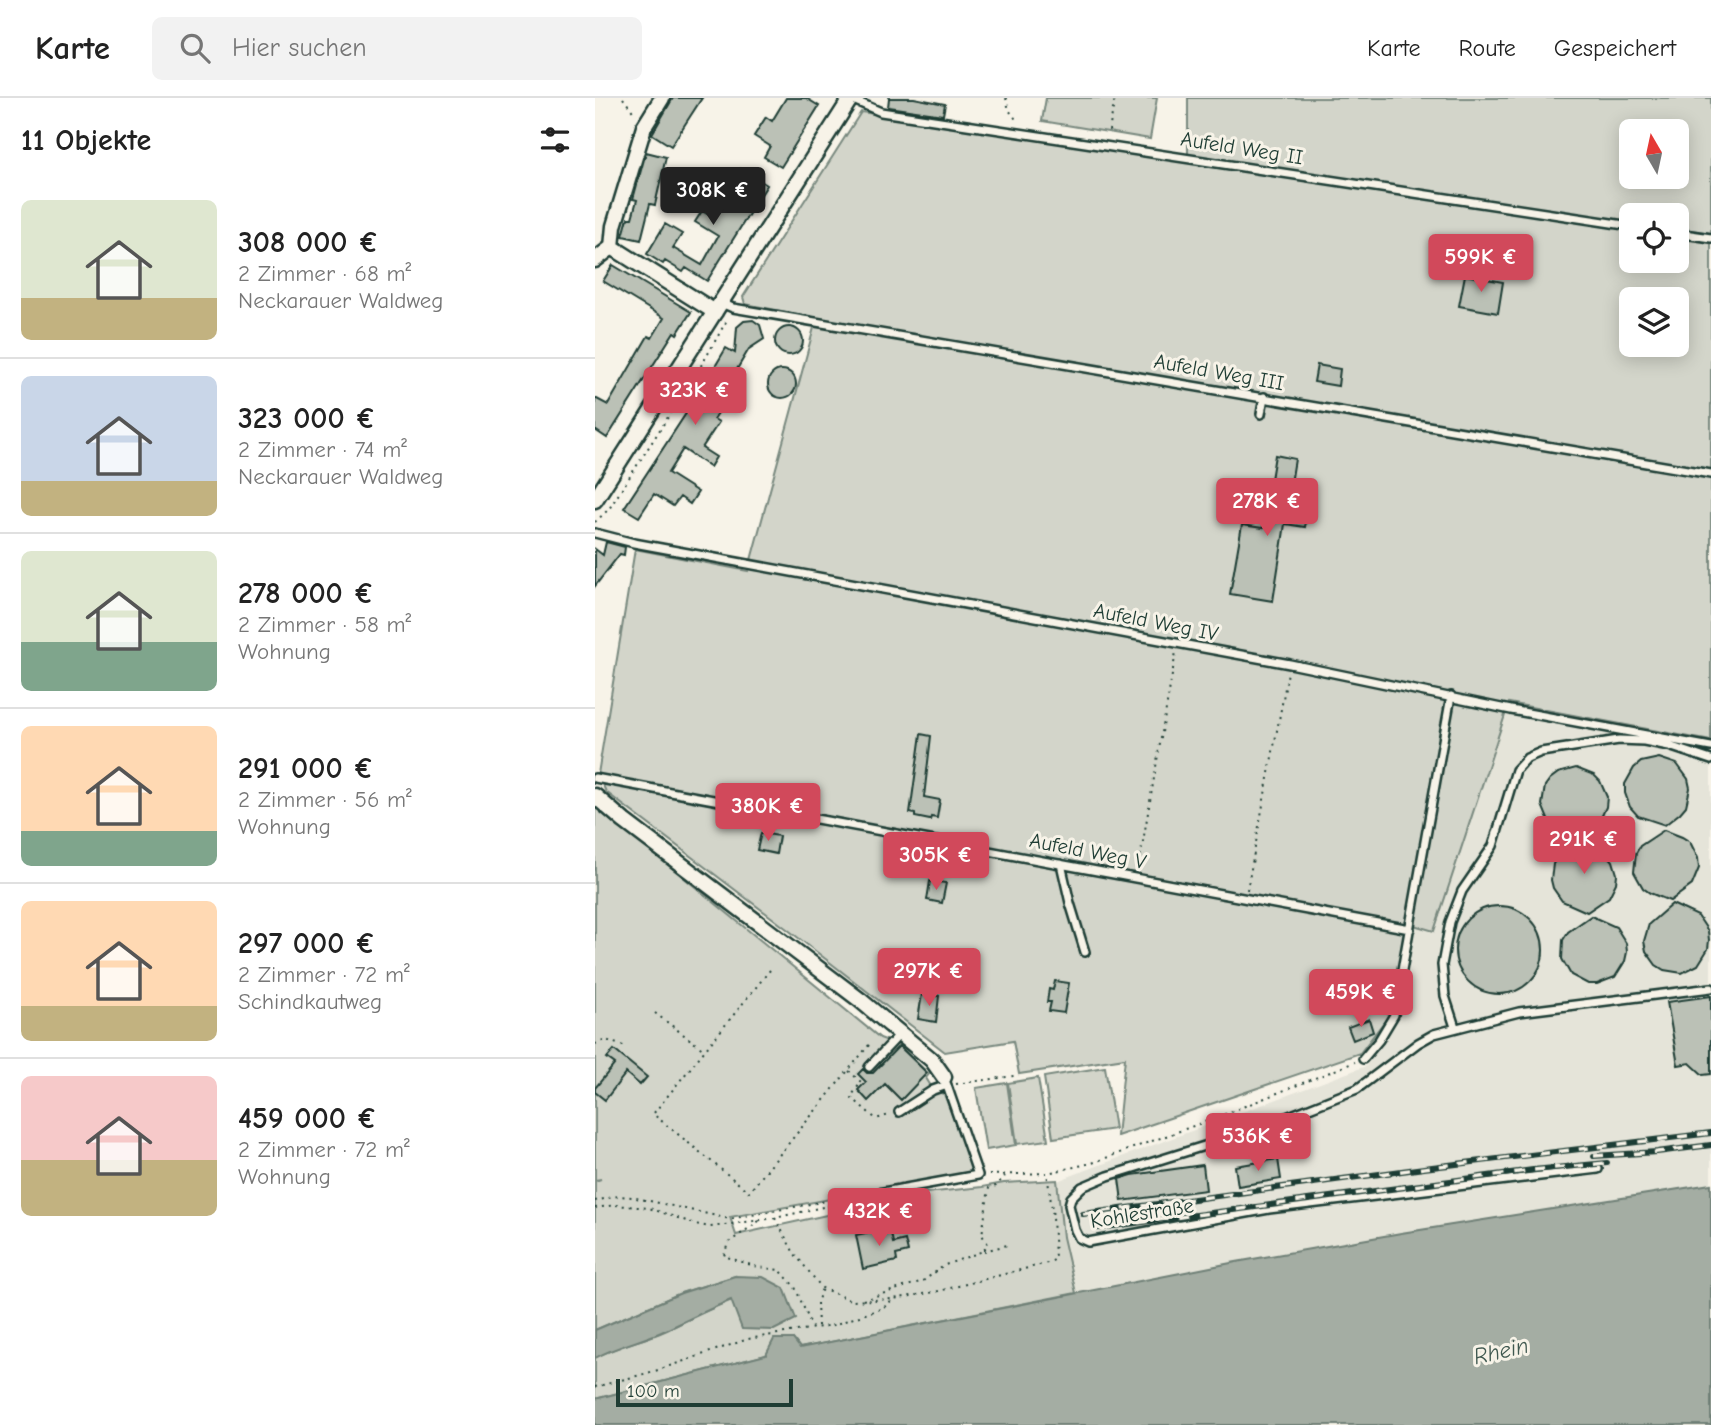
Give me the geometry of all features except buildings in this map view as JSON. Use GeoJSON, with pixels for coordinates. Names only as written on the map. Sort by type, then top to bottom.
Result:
{"type":"FeatureCollection","features":[{"type":"Feature","properties":{"kind":"street"},"geometry":{"type":"LineString","coordinates":[[613,247],[614,226],[644,127],[662,98]]}},
{"type":"Feature","properties":{"kind":"street"},"geometry":{"type":"LineString","coordinates":[[595,500],[851,98]]}},
{"type":"Feature","properties":{"kind":"street"},"geometry":{"type":"LineString","coordinates":[[613,247],[718,308]]}},
{"type":"Feature","properties":{"kind":"street"},"geometry":{"type":"LineString","coordinates":[[595,260],[613,247]]}},
{"type":"Feature","properties":{"kind":"street"},"geometry":{"type":"LineString","coordinates":[[595,796],[901,1034],[932,1060],[946,1081]]}},
{"type":"Feature","properties":{"kind":"lane","name":"Aufeld Weg II"},"geometry":{"type":"LineString","coordinates":[[851,98],[881,111],[1619,224]]}},
{"type":"Feature","properties":{"kind":"lane"},"geometry":{"type":"LineString","coordinates":[[1689,235],[1711,238]]}},
{"type":"Feature","properties":{"kind":"lane","name":"Aufeld Weg III"},"geometry":{"type":"LineString","coordinates":[[718,308],[733,308],[1711,474]]}},
{"type":"Feature","properties":{"kind":"lane"},"geometry":{"type":"LineString","coordinates":[[1261,414],[1264,397]]}},
{"type":"Feature","properties":{"kind":"lane","name":"Aufeld Weg IV"},"geometry":{"type":"LineString","coordinates":[[595,533],[634,543],[1290,664],[1511,710],[1711,747]]}},
{"type":"Feature","properties":{"kind":"lane"},"geometry":{"type":"LineString","coordinates":[[1363,1059],[1379,1040],[1394,1015],[1451,696]]}},
{"type":"Feature","properties":{"kind":"lane"},"geometry":{"type":"LineString","coordinates":[[1455,1027],[1445,996],[1442,965],[1450,922],[1462,891],[1493,846],[1516,770],[1527,758],[1541,752],[1619,740],[1669,746],[1711,760]]}},
{"type":"Feature","properties":{"kind":"lane","name":"Aufeld Weg V"},"geometry":{"type":"LineString","coordinates":[[595,778],[1410,929]]}},
{"type":"Feature","properties":{"kind":"lane"},"geometry":{"type":"LineString","coordinates":[[1061,864],[1085,952]]}},
{"type":"Feature","properties":{"kind":"lane","name":"Kohlestraße"},"geometry":{"type":"LineString","coordinates":[[1598,1169],[1269,1209],[1088,1242],[1079,1238],[1069,1205],[1071,1198],[1083,1187],[1108,1176],[1246,1133],[1357,1089],[1434,1034],[1519,1012],[1711,988]]}},
{"type":"Feature","properties":{"kind":"lane"},"geometry":{"type":"LineString","coordinates":[[869,1067],[901,1034]]}},
{"type":"Feature","properties":{"kind":"lane"},"geometry":{"type":"LineString","coordinates":[[861,1196],[978,1175],[946,1081],[899,1112]]}},
{"type":"Feature","properties":{"kind":"path"},"geometry":{"type":"LineString","coordinates":[[623,98],[644,127]]}},
{"type":"Feature","properties":{"kind":"path"},"geometry":{"type":"LineString","coordinates":[[1006,98],[1013,117],[1027,133]]}},
{"type":"Feature","properties":{"kind":"path"},"geometry":{"type":"LineString","coordinates":[[1109,131],[1115,98]]}},
{"type":"Feature","properties":{"kind":"path"},"geometry":{"type":"LineString","coordinates":[[1137,878],[1178,644]]}},
{"type":"Feature","properties":{"kind":"path"},"geometry":{"type":"LineString","coordinates":[[1245,898],[1290,664]]}},
{"type":"Feature","properties":{"kind":"path"},"geometry":{"type":"LineString","coordinates":[[770,970],[653,1114],[749,1192],[869,1045]]}},
{"type":"Feature","properties":{"kind":"path"},"geometry":{"type":"LineString","coordinates":[[655,1013],[704,1050]]}},
{"type":"Feature","properties":{"kind":"path"},"geometry":{"type":"LineString","coordinates":[[595,1044],[606,1040],[626,1047]]}},
{"type":"Feature","properties":{"kind":"path"},"geometry":{"type":"LineString","coordinates":[[978,1175],[1047,1173],[1104,1158],[1215,1118],[1363,1059]]}},
{"type":"Feature","properties":{"kind":"path"},"geometry":{"type":"LineString","coordinates":[[849,1070],[862,1082],[851,1097],[876,1119],[899,1112]]}},
{"type":"Feature","properties":{"kind":"path"},"geometry":{"type":"LineString","coordinates":[[946,1081],[1014,1076]]}},
{"type":"Feature","properties":{"kind":"path"},"geometry":{"type":"LineString","coordinates":[[775,1218],[794,1253],[822,1288],[852,1301],[893,1300],[973,1283],[1055,1259],[1047,1173]]}},
{"type":"Feature","properties":{"kind":"path"},"geometry":{"type":"LineString","coordinates":[[983,1251],[988,1244],[982,1235],[989,1188],[996,1186],[1005,1175]]}},
{"type":"Feature","properties":{"kind":"path"},"geometry":{"type":"LineString","coordinates":[[595,1201],[618,1196],[632,1197],[730,1219],[850,1195],[861,1196]]}},
{"type":"Feature","properties":{"kind":"path"},"geometry":{"type":"LineString","coordinates":[[595,1208],[615,1205],[649,1208],[710,1227],[775,1218],[851,1201],[861,1196]]}},
{"type":"Feature","properties":{"kind":"path"},"geometry":{"type":"LineString","coordinates":[[761,1220],[728,1243],[724,1256],[757,1267],[780,1270],[795,1287],[812,1328]]}},
{"type":"Feature","properties":{"kind":"path"},"geometry":{"type":"LineString","coordinates":[[860,1301],[923,1281],[945,1265],[1007,1245]]}},
{"type":"Feature","properties":{"kind":"path"},"geometry":{"type":"LineString","coordinates":[[818,1327],[817,1303],[822,1288]]}},
{"type":"Feature","properties":{"kind":"path"},"geometry":{"type":"LineString","coordinates":[[595,1387],[655,1371],[748,1339],[833,1325],[883,1308],[893,1300]]}},
{"type":"Feature","properties":{"kind":"shaded area"},"geometry":{"type":"Polygon","coordinates":[[[1046,98],[1157,98],[1150,139],[1042,121],[1046,98]]]}},
{"type":"Feature","properties":{"kind":"shaded area"},"geometry":{"type":"Polygon","coordinates":[[[1188,98],[1711,98],[1711,233],[1689,230],[1689,203],[1619,203],[1619,220],[1257,170],[1619,227],[1619,273],[1689,273],[1689,238],[1711,241],[1711,741],[1509,703],[1434,931],[1407,923],[1390,1014],[1360,1053],[1117,1136],[1125,1058],[1019,1074],[1013,1041],[945,1052],[606,792],[598,774],[635,549],[748,571],[815,324],[814,317],[745,304],[743,297],[861,112],[1188,160],[1188,98]]]}},
{"type":"Feature","properties":{"kind":"shaded area"},"geometry":{"type":"Polygon","coordinates":[[[1506,711],[1711,750],[1711,1184],[1401,1233],[1076,1293],[1063,1237],[1057,1181],[1366,1066],[1398,1018],[1416,925],[1434,930],[1506,711]]]}},
{"type":"Feature","properties":{"kind":"shaded area"},"geometry":{"type":"Polygon","coordinates":[[[595,805],[880,1038],[899,1045],[929,1074],[926,1078],[934,1091],[944,1094],[972,1167],[969,1174],[730,1217],[736,1235],[926,1193],[1004,1183],[1057,1180],[1063,1237],[1076,1293],[800,1348],[793,1339],[766,1355],[595,1399],[595,1358],[658,1334],[732,1300],[735,1276],[681,1293],[595,1330],[595,1181],[601,1179],[595,1180],[595,805]]]}},
{"type":"Feature","properties":{"kind":"shaded area"},"geometry":{"type":"Polygon","coordinates":[[[1105,1067],[1115,1129],[1053,1138],[1044,1077],[1105,1067]]]}},
{"type":"Feature","properties":{"kind":"shaded area"},"geometry":{"type":"Polygon","coordinates":[[[1038,1078],[1048,1140],[1017,1144],[1008,1083],[1038,1078]]]}},
{"type":"Feature","properties":{"kind":"shaded area"},"geometry":{"type":"Polygon","coordinates":[[[1007,1083],[1016,1145],[986,1150],[976,1088],[1007,1083]]]}},
{"type":"Feature","properties":{"kind":"water","name":"Rhein"},"geometry":{"type":"Polygon","coordinates":[[[1711,1184],[1711,1425],[595,1425],[595,1399],[766,1355],[774,1339],[793,1339],[800,1348],[1236,1262],[1711,1184]]]}},
{"type":"Feature","properties":{"kind":"water"},"geometry":{"type":"Polygon","coordinates":[[[735,1276],[763,1277],[784,1288],[796,1319],[774,1330],[742,1329],[731,1300],[657,1334],[595,1358],[595,1330],[681,1293],[735,1276]]]}},
{"type":"Feature","properties":{"kind":"railway"},"geometry":{"type":"LineString","coordinates":[[1083,1214],[1711,1133]]}},
{"type":"Feature","properties":{"kind":"railway"},"geometry":{"type":"LineString","coordinates":[[1594,1156],[1711,1145]]}},
{"type":"Feature","properties":{"kind":"railway"},"geometry":{"type":"LineString","coordinates":[[1098,1228],[1533,1170],[1607,1163]]}}]}
